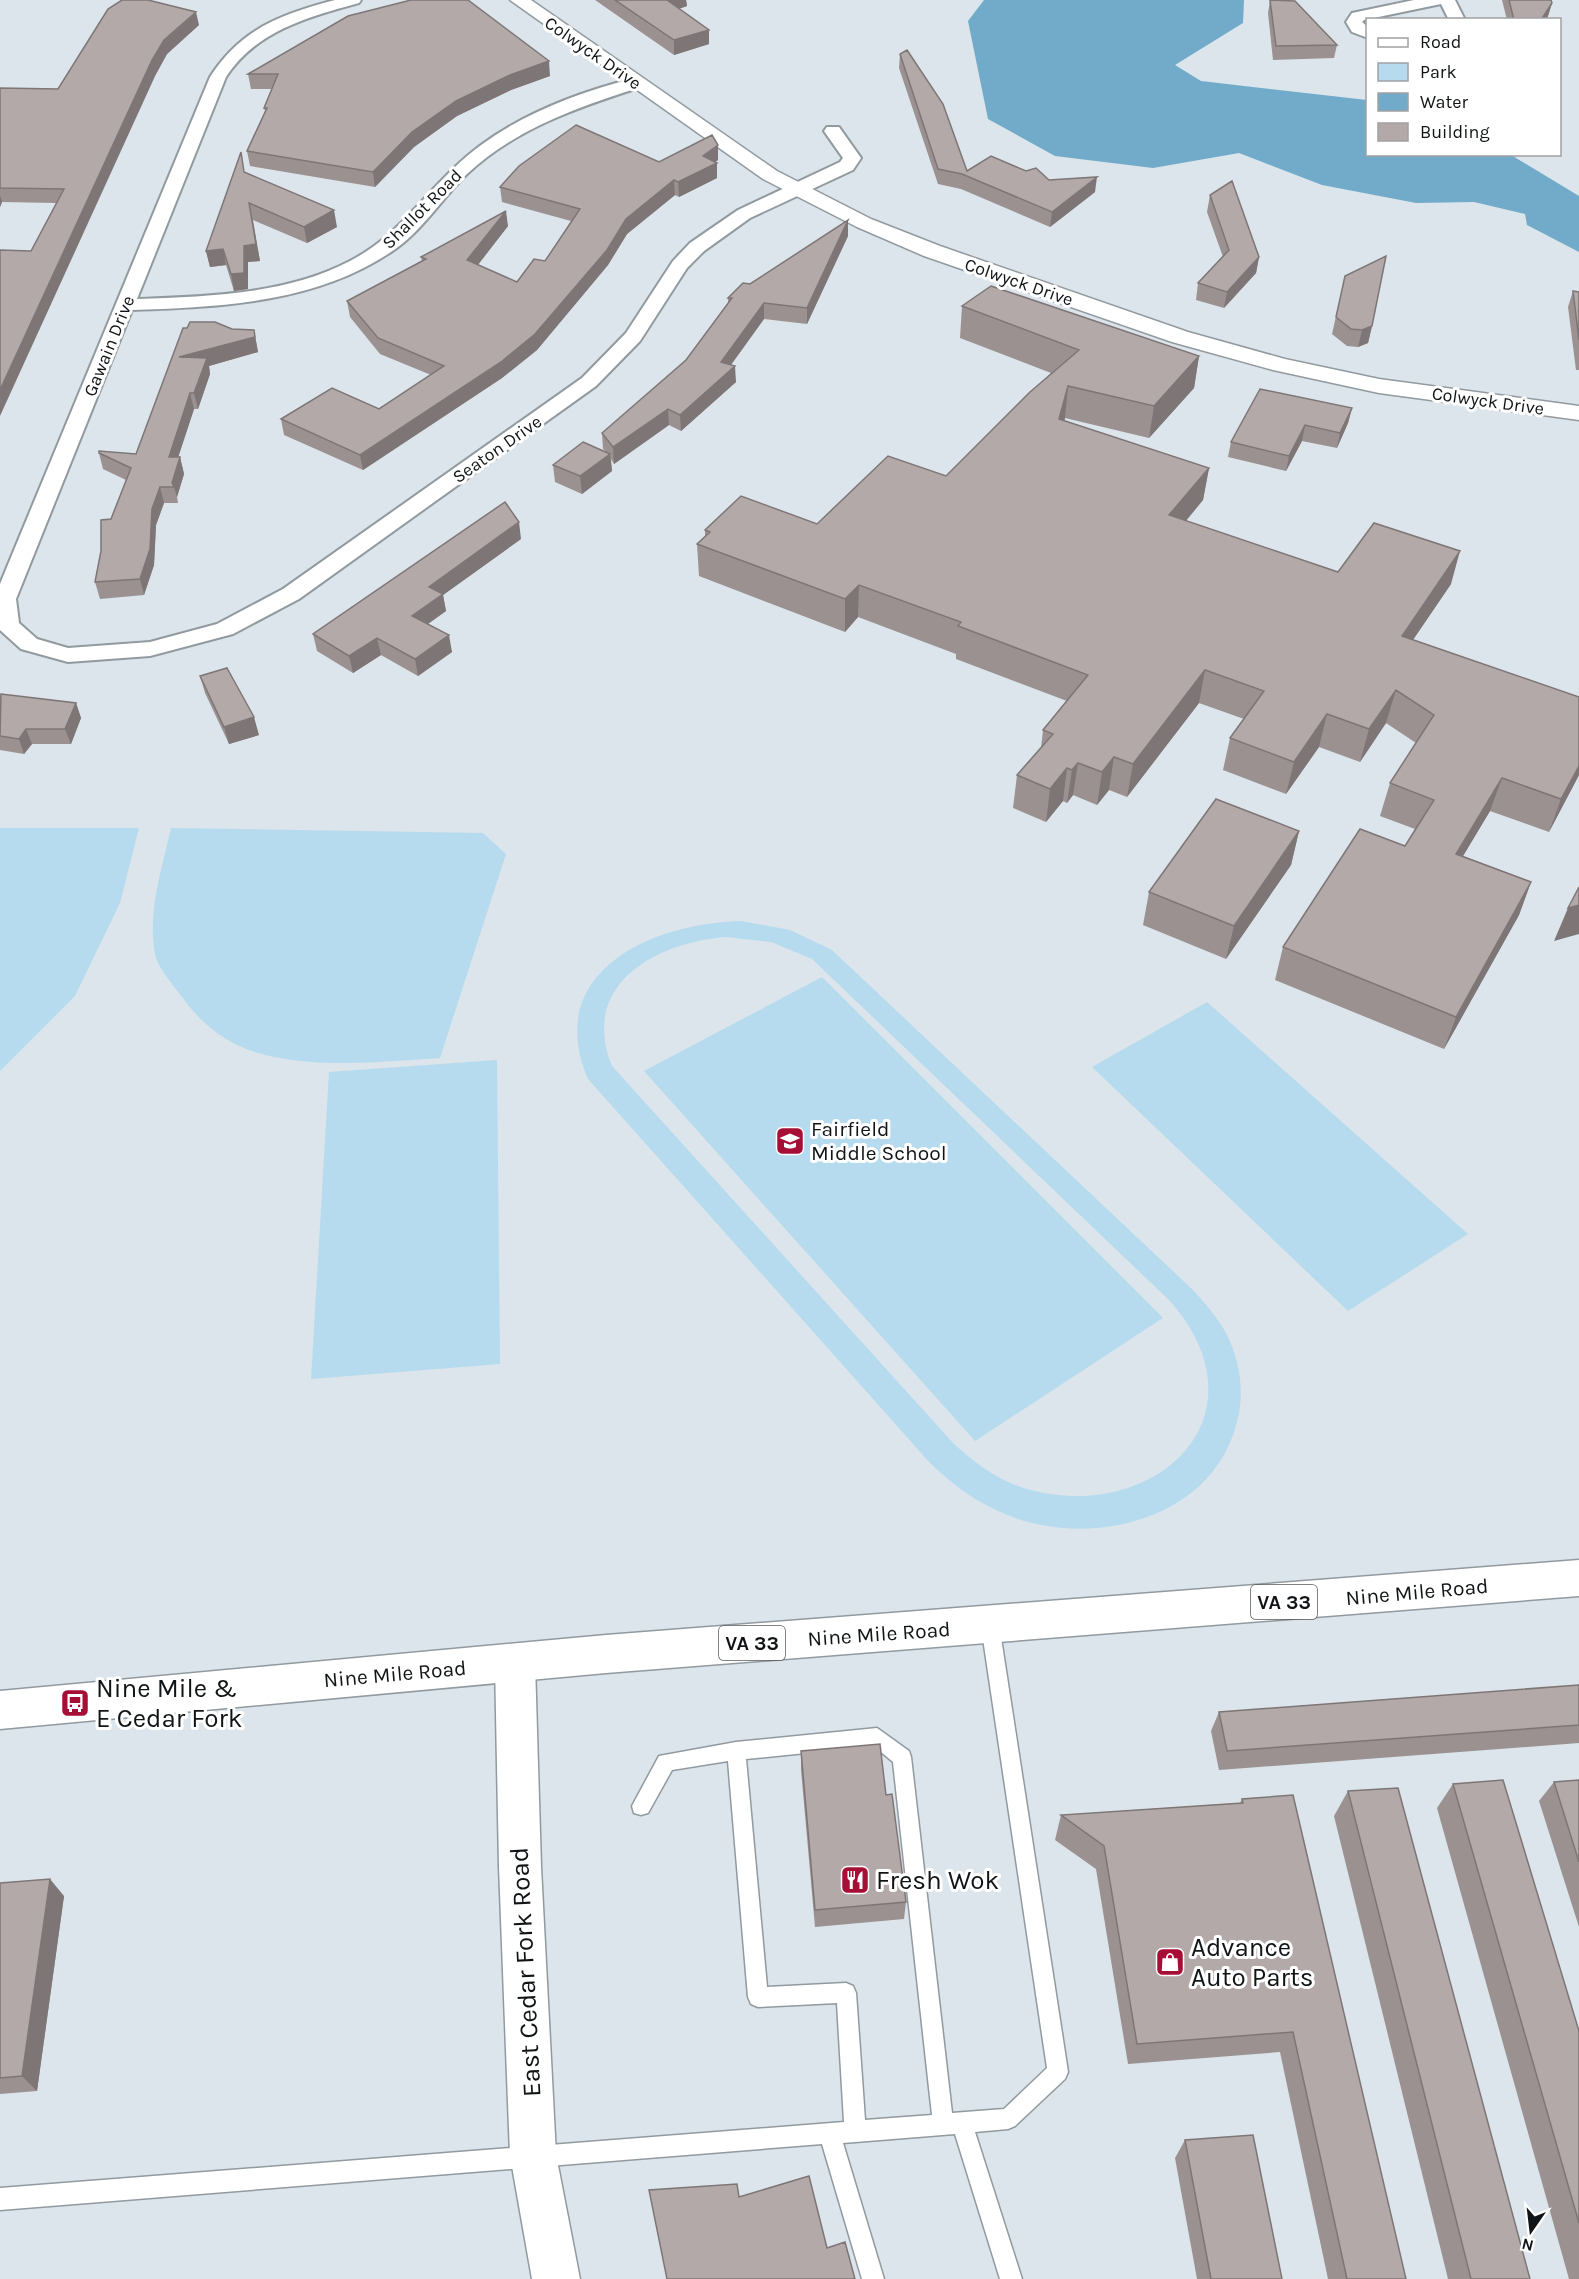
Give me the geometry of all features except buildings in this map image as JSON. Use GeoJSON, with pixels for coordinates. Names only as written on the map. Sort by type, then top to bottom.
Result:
{"type":"FeatureCollection","features":[{"type":"Feature","properties":{"kind":"street","name":"Gawain Drive"},"geometry":{"type":"LineString","coordinates":[[150,649],[85,655],[53,652],[29,644],[8,626],[4,612],[6,599],[225,64],[235,52],[266,30],[318,9],[353,0]]}},
{"type":"Feature","properties":{"kind":"street","name":"Colwyck Drive"},"geometry":{"type":"LineString","coordinates":[[519,0],[728,148],[798,189],[864,223],[932,251],[1221,349],[1379,386],[1579,413]]}},
{"type":"Feature","properties":{"kind":"street"},"geometry":{"type":"LineString","coordinates":[[1366,32],[1358,29],[1354,22],[1358,16],[1438,0]]}},
{"type":"Feature","properties":{"kind":"street"},"geometry":{"type":"LineString","coordinates":[[1447,0],[1457,18]]}},
{"type":"Feature","properties":{"kind":"street","name":"Shallot Road"},"geometry":{"type":"LineString","coordinates":[[125,305],[242,299],[309,283],[357,265],[395,240],[461,171],[512,131],[570,104],[635,83]]}},
{"type":"Feature","properties":{"kind":"street","name":"Seaton Drive"},"geometry":{"type":"LineString","coordinates":[[150,649],[225,629],[270,607],[554,409],[620,352],[633,337],[680,265],[697,247],[744,214],[847,166],[852,158],[833,131]]}},
{"type":"Feature","properties":{"kind":"street","name":"Nine Mile Road"},"geometry":{"type":"LineString","coordinates":[[0,1710],[515,1663],[1579,1578]]}},
{"type":"Feature","properties":{"kind":"street","name":"East Cedar Fork Road"},"geometry":{"type":"LineString","coordinates":[[515,1663],[520,1867],[533,2155],[556,2279]]}},
{"type":"Feature","properties":{"kind":"lane"},"geometry":{"type":"LineString","coordinates":[[0,2199],[1008,2119],[1058,2072],[990,1625]]}},
{"type":"Feature","properties":{"kind":"lane"},"geometry":{"type":"LineString","coordinates":[[641,1806],[666,1762],[736,1751],[877,1737],[902,1757],[953,2123],[1011,2279]]}},
{"type":"Feature","properties":{"kind":"lane"},"geometry":{"type":"LineString","coordinates":[[736,1751],[758,1997],[846,1993],[855,2130]]}},
{"type":"Feature","properties":{"kind":"lane"},"geometry":{"type":"LineString","coordinates":[[829,2132],[873,2279]]}},
{"type":"Feature","properties":{"kind":"green space"},"geometry":{"type":"Polygon","coordinates":[[[0,828],[139,828],[120,903],[75,996],[0,1071],[0,828]]]}},
{"type":"Feature","properties":{"kind":"green space"},"geometry":{"type":"Polygon","coordinates":[[[171,828],[483,833],[506,854],[440,1058],[357,1063],[297,1060],[268,1056],[242,1047],[209,1027],[190,1008],[170,982],[155,954],[154,906],[171,828]]]}},
{"type":"Feature","properties":{"kind":"green space"},"geometry":{"type":"Polygon","coordinates":[[[741,921],[790,930],[832,950],[1193,1290],[1211,1310],[1226,1333],[1235,1354],[1240,1377],[1241,1400],[1237,1422],[1224,1456],[1203,1483],[1175,1504],[1144,1518],[1109,1527],[1074,1529],[1038,1524],[1005,1514],[956,1486],[930,1463],[588,1079],[578,1042],[580,1009],[593,983],[614,961],[641,944],[673,931],[707,924],[741,921]],[[725,937],[699,941],[673,948],[650,959],[630,973],[615,991],[606,1013],[605,1037],[612,1066],[954,1444],[979,1465],[997,1477],[1027,1489],[1074,1496],[1118,1491],[1155,1476],[1184,1452],[1203,1421],[1208,1384],[1198,1344],[1170,1301],[812,959],[771,942],[725,937]]]}},
{"type":"Feature","properties":{"kind":"green space"},"geometry":{"type":"Polygon","coordinates":[[[822,977],[1163,1318],[975,1441],[644,1071],[822,977]]]}},
{"type":"Feature","properties":{"kind":"green space"},"geometry":{"type":"Polygon","coordinates":[[[1207,1002],[1468,1234],[1348,1311],[1092,1067],[1207,1002]]]}},
{"type":"Feature","properties":{"kind":"green space"},"geometry":{"type":"Polygon","coordinates":[[[497,1060],[500,1364],[311,1379],[329,1072],[497,1060]]]}},
{"type":"Feature","properties":{"kind":"water"},"geometry":{"type":"Polygon","coordinates":[[[984,0],[1244,0],[1243,23],[1175,65],[1201,81],[1366,100],[1366,156],[1513,156],[1579,196],[1579,252],[1527,225],[1525,214],[1474,202],[1416,203],[1322,185],[1239,153],[1153,168],[1055,156],[988,119],[968,21],[984,0]]]}},
{"type":"Feature","properties":{"kind":"place","name":"Fairfield Middle School"},"geometry":{"type":"Point","coordinates":[790,1141]}},
{"type":"Feature","properties":{"kind":"place","name":"Nine Mile & E Cedar Fork"},"geometry":{"type":"Point","coordinates":[75,1703]}},
{"type":"Feature","properties":{"kind":"place","name":"Fresh Wok"},"geometry":{"type":"Point","coordinates":[855,1880]}},
{"type":"Feature","properties":{"kind":"place","name":"Advance Auto Parts"},"geometry":{"type":"Point","coordinates":[1170,1962]}}]}
